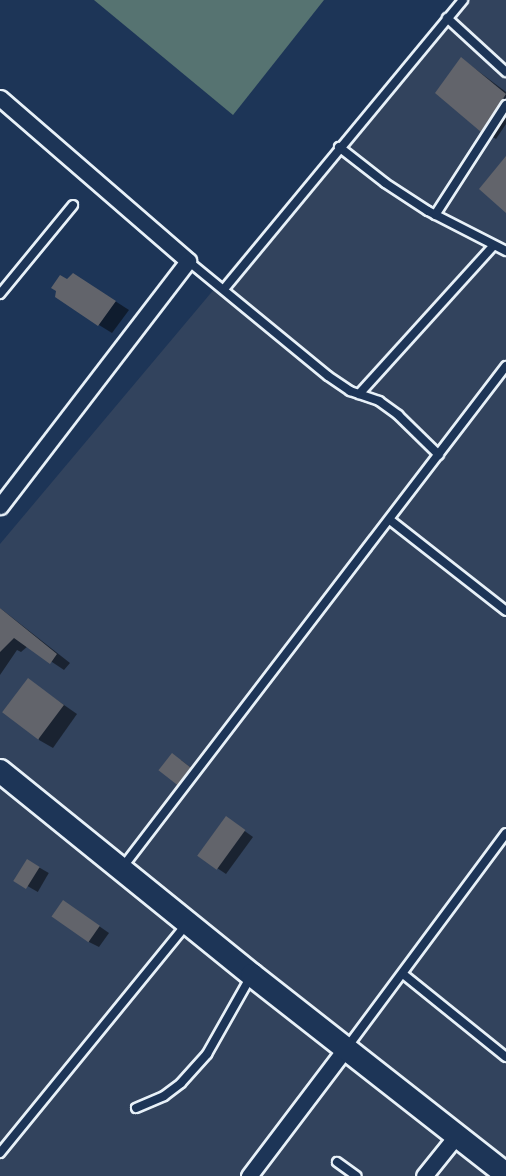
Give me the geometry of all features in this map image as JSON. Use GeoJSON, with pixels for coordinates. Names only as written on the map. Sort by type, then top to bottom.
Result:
{"type":"FeatureCollection","features":[{"type":"Feature","properties":{"kind":"main road"},"geometry":{"type":"LineString","coordinates":[[0,771],[252,975],[506,1174]]}},
{"type":"Feature","properties":{"kind":"street"},"geometry":{"type":"LineString","coordinates":[[0,98],[127,211],[188,261],[0,506]]}},
{"type":"Feature","properties":{"kind":"street"},"geometry":{"type":"LineString","coordinates":[[249,1176],[345,1049]]}},
{"type":"Feature","properties":{"kind":"street"},"geometry":{"type":"LineString","coordinates":[[424,1176],[457,1135]]}},
{"type":"Feature","properties":{"kind":"lane"},"geometry":{"type":"LineString","coordinates":[[224,289],[462,0]]}},
{"type":"Feature","properties":{"kind":"lane"},"geometry":{"type":"LineString","coordinates":[[447,18],[503,69],[506,57]]}},
{"type":"Feature","properties":{"kind":"lane"},"geometry":{"type":"LineString","coordinates":[[435,215],[506,105]]}},
{"type":"Feature","properties":{"kind":"lane"},"geometry":{"type":"LineString","coordinates":[[339,147],[385,183],[435,215],[506,251]]}},
{"type":"Feature","properties":{"kind":"lane"},"geometry":{"type":"LineString","coordinates":[[0,294],[73,205]]}},
{"type":"Feature","properties":{"kind":"lane"},"geometry":{"type":"LineString","coordinates":[[359,394],[493,246]]}},
{"type":"Feature","properties":{"kind":"lane"},"geometry":{"type":"LineString","coordinates":[[188,261],[328,376],[359,394],[379,401],[392,410],[439,455]]}},
{"type":"Feature","properties":{"kind":"lane"},"geometry":{"type":"LineString","coordinates":[[121,870],[506,366]]}},
{"type":"Feature","properties":{"kind":"lane"},"geometry":{"type":"LineString","coordinates":[[390,520],[506,611]]}},
{"type":"Feature","properties":{"kind":"lane"},"geometry":{"type":"LineString","coordinates":[[345,1049],[403,974],[506,832]]}},
{"type":"Feature","properties":{"kind":"lane"},"geometry":{"type":"LineString","coordinates":[[0,1153],[189,922]]}},
{"type":"Feature","properties":{"kind":"lane"},"geometry":{"type":"LineString","coordinates":[[403,974],[506,1057]]}},
{"type":"Feature","properties":{"kind":"lane"},"geometry":{"type":"LineString","coordinates":[[136,1108],[164,1096],[181,1083],[207,1054],[252,975]]}},
{"type":"Feature","properties":{"kind":"lane"},"geometry":{"type":"LineString","coordinates":[[337,1162],[356,1176]]}},
{"type":"Feature","properties":{"kind":"shaded area"},"geometry":{"type":"Polygon","coordinates":[[[457,0],[506,0],[506,1176],[0,1176],[0,544],[457,0]]]}},
{"type":"Feature","properties":{"kind":"green space"},"geometry":{"type":"Polygon","coordinates":[[[94,0],[324,0],[233,115],[94,0]]]}},
{"type":"Feature","properties":{"kind":"building"},"geometry":{"type":"Polygon","coordinates":[[[461,57],[506,94],[481,132],[435,93],[461,57]]]}},
{"type":"Feature","properties":{"kind":"building"},"geometry":{"type":"Polygon","coordinates":[[[506,156],[506,213],[479,189],[506,156]]]}},
{"type":"Feature","properties":{"kind":"building"},"geometry":{"type":"Polygon","coordinates":[[[73,273],[116,301],[98,326],[55,297],[56,291],[51,288],[60,275],[67,279],[73,273]]]}},
{"type":"Feature","properties":{"kind":"building"},"geometry":{"type":"Polygon","coordinates":[[[0,608],[57,654],[50,664],[14,638],[0,652],[0,608]]]}},
{"type":"Feature","properties":{"kind":"building"},"geometry":{"type":"Polygon","coordinates":[[[28,678],[64,705],[38,739],[2,712],[28,678]]]}},
{"type":"Feature","properties":{"kind":"building"},"geometry":{"type":"Polygon","coordinates":[[[172,753],[191,768],[177,785],[158,770],[172,753]]]}},
{"type":"Feature","properties":{"kind":"building"},"geometry":{"type":"Polygon","coordinates":[[[226,816],[245,830],[217,870],[197,856],[226,816]]]}},
{"type":"Feature","properties":{"kind":"building"},"geometry":{"type":"Polygon","coordinates":[[[27,859],[40,867],[26,889],[13,881],[27,859]]]}},
{"type":"Feature","properties":{"kind":"building"},"geometry":{"type":"Polygon","coordinates":[[[63,900],[100,926],[88,942],[52,916],[63,900]]]}}]}
